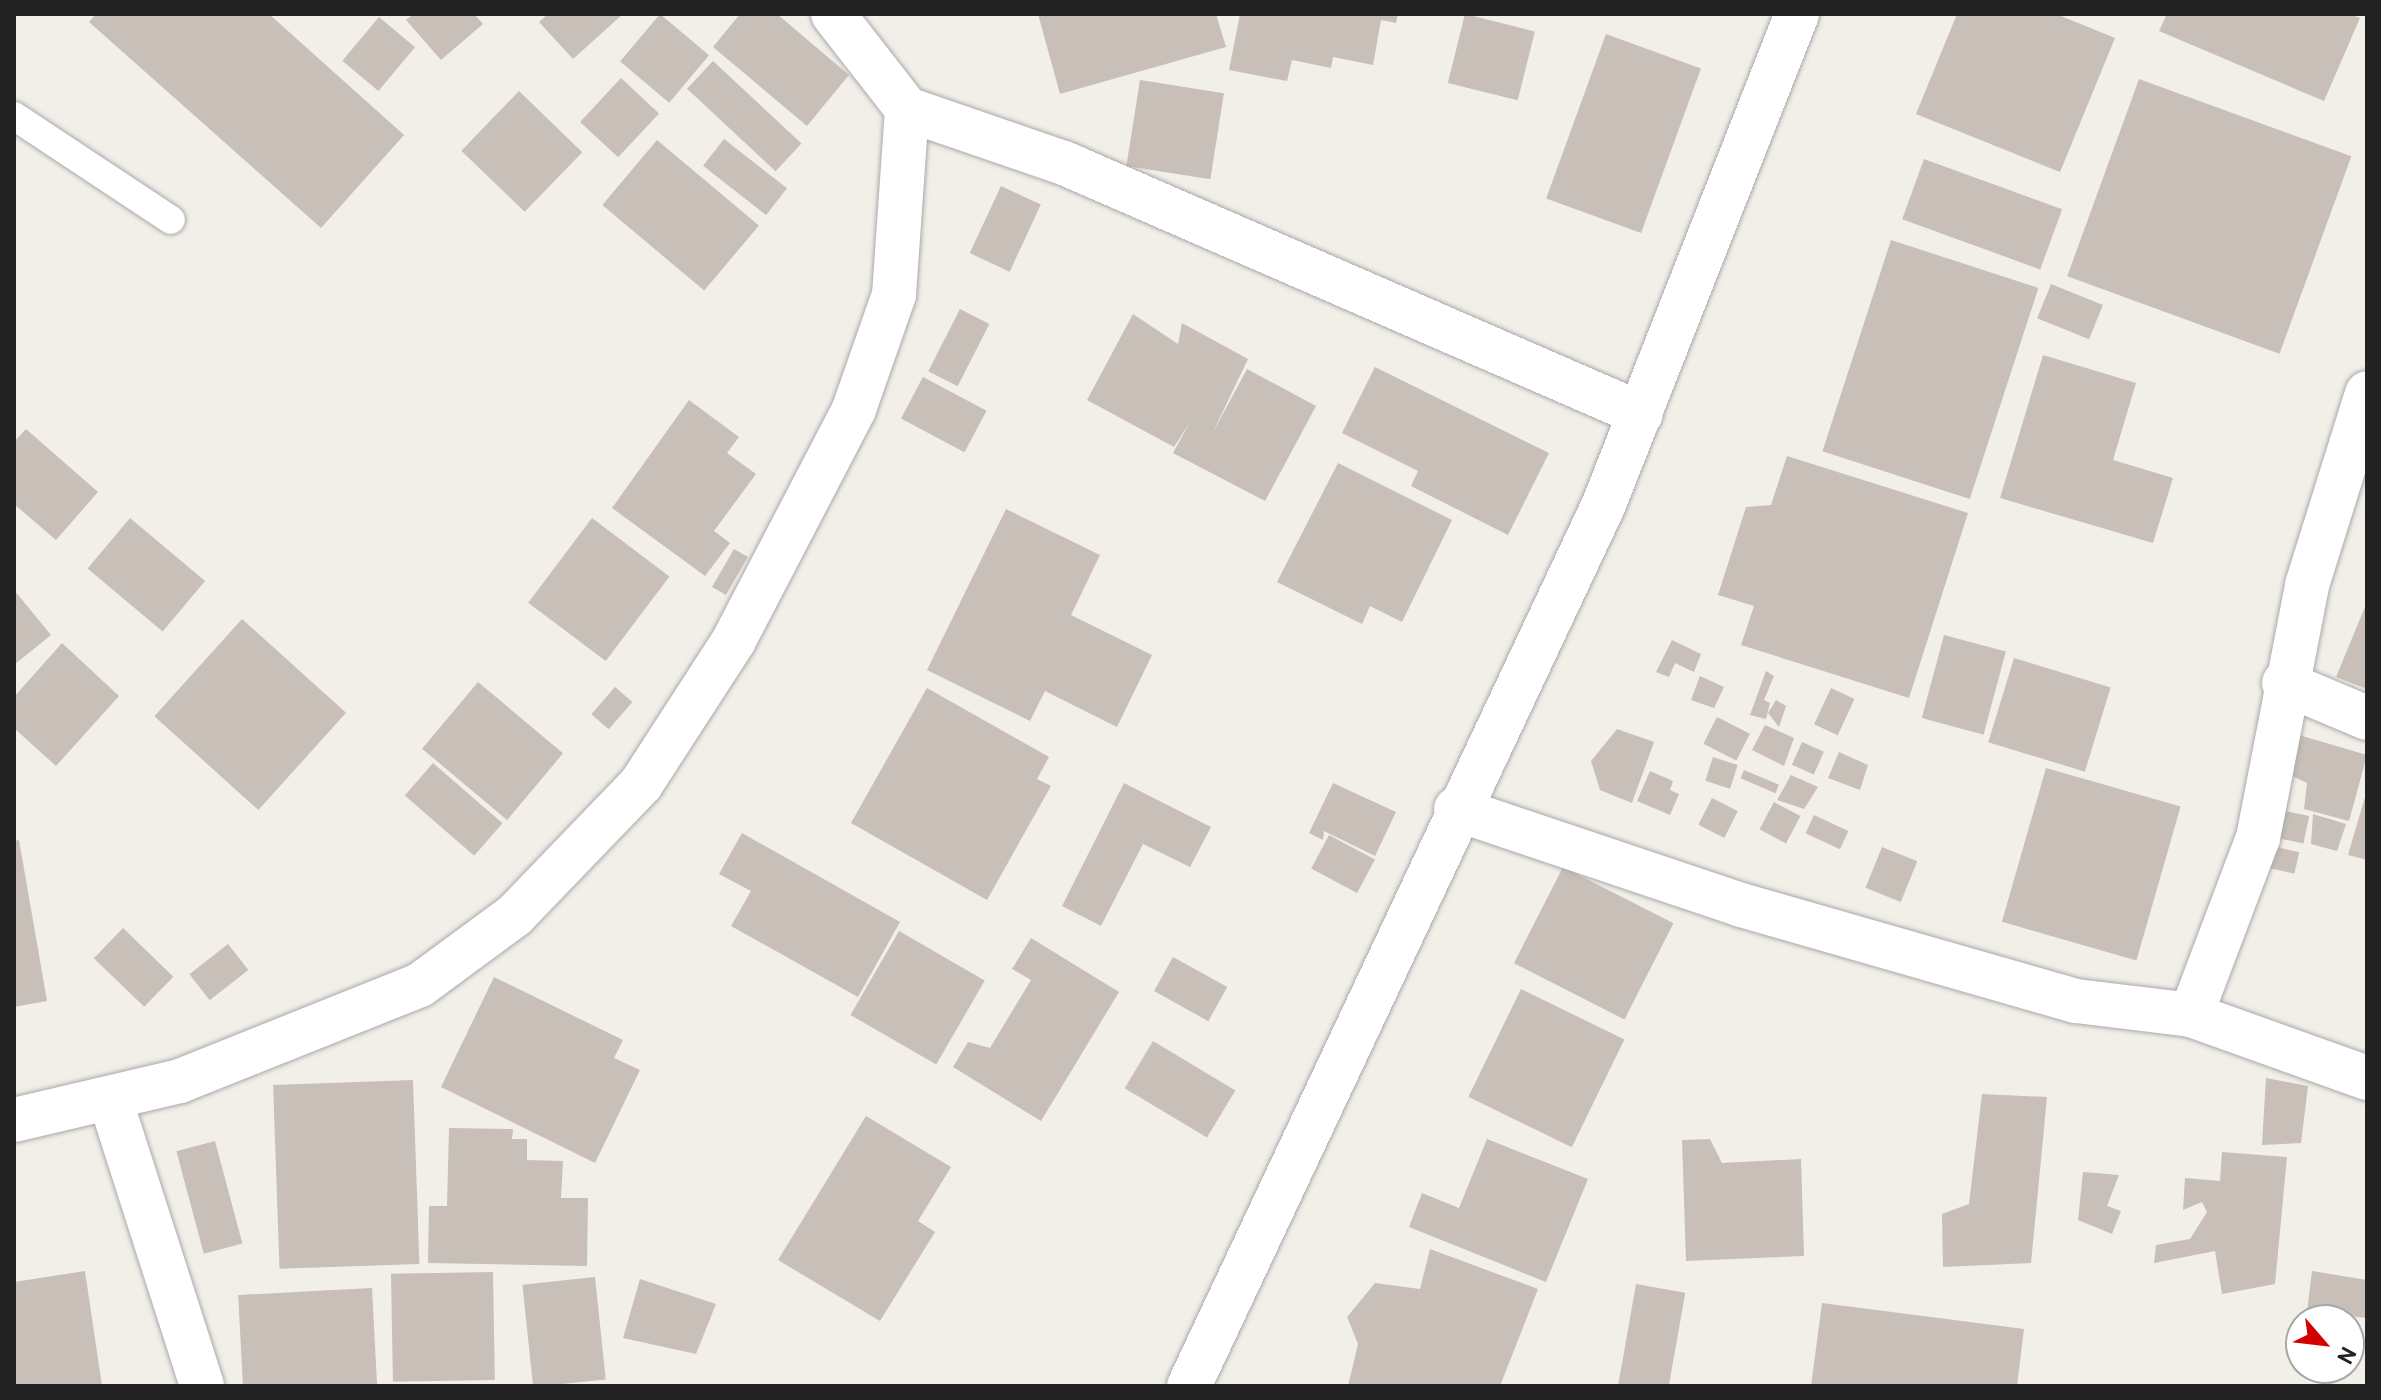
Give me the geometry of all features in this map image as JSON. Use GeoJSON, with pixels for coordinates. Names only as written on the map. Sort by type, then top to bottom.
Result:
{"type":"FeatureCollection","features":[{"type":"Feature","properties":{"kind":"street"},"geometry":{"type":"LineString","coordinates":[[833,14],[907,109],[1064,163],[1641,414]]}},
{"type":"Feature","properties":{"kind":"street"},"geometry":{"type":"LineString","coordinates":[[1189,1386],[1456,809],[1536,655],[1641,414],[1797,14]]}},
{"type":"Feature","properties":{"kind":"street"},"geometry":{"type":"LineString","coordinates":[[14,1120],[180,1081],[420,985],[515,915],[641,784],[734,640],[854,409],[894,295],[907,109]]}},
{"type":"Feature","properties":{"kind":"street"},"geometry":{"type":"LineString","coordinates":[[2191,1015],[2258,838],[2284,683],[2367,393]]}},
{"type":"Feature","properties":{"kind":"street"},"geometry":{"type":"LineString","coordinates":[[2284,683],[2367,718]]}},
{"type":"Feature","properties":{"kind":"street"},"geometry":{"type":"LineString","coordinates":[[1456,809],[1741,905],[2076,1001],[2191,1015],[2367,1078]]}},
{"type":"Feature","properties":{"kind":"street"},"geometry":{"type":"LineString","coordinates":[[110,1099],[202,1386]]}},
{"type":"Feature","properties":{"kind":"lane"},"geometry":{"type":"LineString","coordinates":[[14,116],[171,220]]}},
{"type":"Feature","properties":{"kind":"building"},"geometry":{"type":"Polygon","coordinates":[[[96,14],[269,14],[404,135],[321,228],[89,22],[96,14]]]}},
{"type":"Feature","properties":{"kind":"building"},"geometry":{"type":"Polygon","coordinates":[[[414,14],[474,14],[483,24],[441,60],[406,20],[414,14]]]}},
{"type":"Feature","properties":{"kind":"building"},"geometry":{"type":"Polygon","coordinates":[[[548,14],[623,14],[573,59],[539,22],[548,14]]]}},
{"type":"Feature","properties":{"kind":"building"},"geometry":{"type":"Polygon","coordinates":[[[660,14],[709,55],[669,103],[620,61],[660,14]]]}},
{"type":"Feature","properties":{"kind":"building"},"geometry":{"type":"Polygon","coordinates":[[[740,14],[777,14],[849,75],[807,126],[713,47],[740,14]]]}},
{"type":"Feature","properties":{"kind":"building"},"geometry":{"type":"Polygon","coordinates":[[[1038,14],[1216,14],[1226,47],[1060,94],[1038,14]]]}},
{"type":"Feature","properties":{"kind":"building"},"geometry":{"type":"Polygon","coordinates":[[[1240,14],[1398,14],[1396,23],[1381,20],[1373,65],[1333,57],[1331,68],[1292,60],[1287,81],[1229,70],[1240,14]]]}},
{"type":"Feature","properties":{"kind":"building"},"geometry":{"type":"Polygon","coordinates":[[[1465,14],[1535,31],[1518,100],[1448,83],[1465,14]]]}},
{"type":"Feature","properties":{"kind":"building"},"geometry":{"type":"Polygon","coordinates":[[[1957,14],[2056,14],[2115,38],[2060,172],[1916,114],[1957,14]]]}},
{"type":"Feature","properties":{"kind":"building"},"geometry":{"type":"Polygon","coordinates":[[[2167,14],[2350,14],[2360,18],[2324,101],[2159,31],[2167,14]]]}},
{"type":"Feature","properties":{"kind":"building"},"geometry":{"type":"Polygon","coordinates":[[[379,17],[415,47],[378,91],[342,61],[379,17]]]}},
{"type":"Feature","properties":{"kind":"building"},"geometry":{"type":"Polygon","coordinates":[[[1606,34],[1701,69],[1641,233],[1546,198],[1606,34]]]}},
{"type":"Feature","properties":{"kind":"building"},"geometry":{"type":"Polygon","coordinates":[[[713,61],[801,144],[776,171],[687,89],[713,61]]]}},
{"type":"Feature","properties":{"kind":"building"},"geometry":{"type":"Polygon","coordinates":[[[621,78],[659,113],[618,157],[580,122],[621,78]]]}},
{"type":"Feature","properties":{"kind":"building"},"geometry":{"type":"Polygon","coordinates":[[[2139,79],[2351,156],[2280,354],[2067,276],[2139,79]]]}},
{"type":"Feature","properties":{"kind":"building"},"geometry":{"type":"Polygon","coordinates":[[[1140,80],[1224,93],[1210,179],[1126,166],[1140,80]]]}},
{"type":"Feature","properties":{"kind":"building"},"geometry":{"type":"Polygon","coordinates":[[[519,91],[582,152],[525,212],[461,151],[519,91]]]}},
{"type":"Feature","properties":{"kind":"building"},"geometry":{"type":"Polygon","coordinates":[[[724,139],[787,188],[766,215],[703,166],[724,139]]]}},
{"type":"Feature","properties":{"kind":"building"},"geometry":{"type":"Polygon","coordinates":[[[657,140],[759,225],[704,291],[602,205],[657,140]]]}},
{"type":"Feature","properties":{"kind":"building"},"geometry":{"type":"Polygon","coordinates":[[[1924,159],[2062,209],[2040,269],[1902,219],[1924,159]]]}},
{"type":"Feature","properties":{"kind":"building"},"geometry":{"type":"Polygon","coordinates":[[[1001,186],[1041,205],[1010,272],[970,253],[1001,186]]]}},
{"type":"Feature","properties":{"kind":"building"},"geometry":{"type":"Polygon","coordinates":[[[1891,240],[2038,288],[1970,499],[1822,451],[1891,240]]]}},
{"type":"Feature","properties":{"kind":"building"},"geometry":{"type":"Polygon","coordinates":[[[2051,284],[2103,305],[2089,339],[2037,318],[2051,284]]]}},
{"type":"Feature","properties":{"kind":"building"},"geometry":{"type":"Polygon","coordinates":[[[960,309],[989,324],[958,386],[928,371],[960,309]]]}},
{"type":"Feature","properties":{"kind":"building"},"geometry":{"type":"Polygon","coordinates":[[[1133,314],[1178,344],[1182,323],[1248,359],[1212,434],[1247,369],[1316,406],[1265,501],[1173,453],[1190,422],[1174,447],[1087,400],[1133,314]]]}},
{"type":"Feature","properties":{"kind":"building"},"geometry":{"type":"Polygon","coordinates":[[[2043,355],[2136,383],[2113,460],[2173,478],[2153,543],[2000,498],[2043,355]]]}},
{"type":"Feature","properties":{"kind":"building"},"geometry":{"type":"Polygon","coordinates":[[[1375,367],[1549,453],[1508,535],[1411,486],[1418,471],[1342,433],[1375,367]]]}},
{"type":"Feature","properties":{"kind":"building"},"geometry":{"type":"Polygon","coordinates":[[[923,377],[987,411],[965,452],[901,418],[923,377]]]}},
{"type":"Feature","properties":{"kind":"building"},"geometry":{"type":"Polygon","coordinates":[[[689,400],[739,437],[727,453],[756,474],[714,531],[730,543],[705,576],[612,508],[689,400]]]}},
{"type":"Feature","properties":{"kind":"building"},"geometry":{"type":"Polygon","coordinates":[[[26,429],[98,492],[56,540],[14,504],[14,442],[26,429]]]}},
{"type":"Feature","properties":{"kind":"building"},"geometry":{"type":"Polygon","coordinates":[[[1787,456],[1968,513],[1909,698],[1741,645],[1754,606],[1718,595],[1746,507],[1771,505],[1787,456]]]}},
{"type":"Feature","properties":{"kind":"building"},"geometry":{"type":"Polygon","coordinates":[[[1338,463],[1452,520],[1402,622],[1370,606],[1362,624],[1277,582],[1338,463]]]}},
{"type":"Feature","properties":{"kind":"building"},"geometry":{"type":"Polygon","coordinates":[[[1006,509],[1100,555],[1071,615],[1152,655],[1117,727],[1045,691],[1030,721],[927,670],[1006,509]]]}},
{"type":"Feature","properties":{"kind":"building"},"geometry":{"type":"Polygon","coordinates":[[[130,518],[205,581],[163,632],[88,569],[130,518]]]}},
{"type":"Feature","properties":{"kind":"building"},"geometry":{"type":"Polygon","coordinates":[[[592,518],[669,576],[606,661],[528,603],[592,518]]]}},
{"type":"Feature","properties":{"kind":"building"},"geometry":{"type":"Polygon","coordinates":[[[734,549],[748,557],[726,595],[712,587],[734,549]]]}},
{"type":"Feature","properties":{"kind":"building"},"geometry":{"type":"Polygon","coordinates":[[[14,590],[51,635],[14,665],[14,590]]]}},
{"type":"Feature","properties":{"kind":"building"},"geometry":{"type":"Polygon","coordinates":[[[2367,602],[2367,689],[2336,677],[2367,602]]]}},
{"type":"Feature","properties":{"kind":"building"},"geometry":{"type":"Polygon","coordinates":[[[242,619],[346,713],[258,810],[154,716],[242,619]]]}},
{"type":"Feature","properties":{"kind":"building"},"geometry":{"type":"Polygon","coordinates":[[[1944,635],[2006,652],[1984,735],[1922,718],[1944,635]]]}},
{"type":"Feature","properties":{"kind":"building"},"geometry":{"type":"Polygon","coordinates":[[[1672,640],[1701,654],[1694,672],[1675,663],[1669,677],[1656,672],[1672,640]]]}},
{"type":"Feature","properties":{"kind":"building"},"geometry":{"type":"Polygon","coordinates":[[[62,643],[119,696],[56,766],[14,728],[14,697],[62,643]]]}},
{"type":"Feature","properties":{"kind":"building"},"geometry":{"type":"Polygon","coordinates":[[[2014,658],[2111,688],[2085,772],[1988,742],[2014,658]]]}},
{"type":"Feature","properties":{"kind":"building"},"geometry":{"type":"Polygon","coordinates":[[[1766,671],[1774,676],[1764,700],[1770,703],[1766,719],[1750,715],[1766,671]]]}},
{"type":"Feature","properties":{"kind":"building"},"geometry":{"type":"Polygon","coordinates":[[[1700,676],[1724,687],[1714,708],[1691,700],[1700,676]]]}},
{"type":"Feature","properties":{"kind":"building"},"geometry":{"type":"Polygon","coordinates":[[[478,682],[563,753],[507,820],[422,749],[478,682]]]}},
{"type":"Feature","properties":{"kind":"building"},"geometry":{"type":"Polygon","coordinates":[[[615,687],[632,702],[609,729],[591,714],[615,687]]]}},
{"type":"Feature","properties":{"kind":"building"},"geometry":{"type":"Polygon","coordinates":[[[927,688],[1049,757],[1037,779],[1051,786],[987,900],[851,823],[927,688]]]}},
{"type":"Feature","properties":{"kind":"building"},"geometry":{"type":"Polygon","coordinates":[[[1831,688],[1855,699],[1838,735],[1814,724],[1831,688]]]}},
{"type":"Feature","properties":{"kind":"building"},"geometry":{"type":"Polygon","coordinates":[[[1776,700],[1786,706],[1779,727],[1768,713],[1776,700]]]}},
{"type":"Feature","properties":{"kind":"building"},"geometry":{"type":"Polygon","coordinates":[[[1717,717],[1750,734],[1736,761],[1703,744],[1717,717]]]}},
{"type":"Feature","properties":{"kind":"building"},"geometry":{"type":"Polygon","coordinates":[[[1765,725],[1794,738],[1784,766],[1752,750],[1765,725]]]}},
{"type":"Feature","properties":{"kind":"building"},"geometry":{"type":"Polygon","coordinates":[[[1617,729],[1654,742],[1632,803],[1600,790],[1591,761],[1617,729]]]}},
{"type":"Feature","properties":{"kind":"building"},"geometry":{"type":"Polygon","coordinates":[[[2292,733],[2367,755],[2349,821],[2304,809],[2307,783],[2282,771],[2292,733]]]}},
{"type":"Feature","properties":{"kind":"building"},"geometry":{"type":"Polygon","coordinates":[[[1802,742],[1824,752],[1814,775],[1792,765],[1802,742]]]}},
{"type":"Feature","properties":{"kind":"building"},"geometry":{"type":"Polygon","coordinates":[[[1839,752],[1868,765],[1860,790],[1828,778],[1839,752]]]}},
{"type":"Feature","properties":{"kind":"building"},"geometry":{"type":"Polygon","coordinates":[[[1713,757],[1738,765],[1730,789],[1705,781],[1713,757]]]}},
{"type":"Feature","properties":{"kind":"building"},"geometry":{"type":"Polygon","coordinates":[[[433,763],[502,823],[474,856],[405,795],[433,763]]]}},
{"type":"Feature","properties":{"kind":"building"},"geometry":{"type":"Polygon","coordinates":[[[2046,768],[2181,807],[2136,960],[2002,922],[2046,768]]]}},
{"type":"Feature","properties":{"kind":"building"},"geometry":{"type":"Polygon","coordinates":[[[1744,770],[1779,785],[1775,793],[1740,778],[1744,770]]]}},
{"type":"Feature","properties":{"kind":"building"},"geometry":{"type":"Polygon","coordinates":[[[1650,771],[1673,781],[1670,790],[1679,794],[1670,815],[1637,801],[1650,771]]]}},
{"type":"Feature","properties":{"kind":"building"},"geometry":{"type":"Polygon","coordinates":[[[1791,775],[1818,787],[1804,809],[1777,800],[1791,775]]]}},
{"type":"Feature","properties":{"kind":"building"},"geometry":{"type":"Polygon","coordinates":[[[1124,783],[1211,827],[1190,867],[1143,844],[1101,926],[1062,906],[1124,783]]]}},
{"type":"Feature","properties":{"kind":"building"},"geometry":{"type":"Polygon","coordinates":[[[1333,783],[1396,812],[1375,856],[1324,831],[1323,840],[1309,833],[1333,783]]]}},
{"type":"Feature","properties":{"kind":"building"},"geometry":{"type":"Polygon","coordinates":[[[2367,790],[2367,860],[2348,855],[2367,790]]]}},
{"type":"Feature","properties":{"kind":"building"},"geometry":{"type":"Polygon","coordinates":[[[1712,798],[1738,811],[1724,838],[1698,825],[1712,798]]]}},
{"type":"Feature","properties":{"kind":"building"},"geometry":{"type":"Polygon","coordinates":[[[1774,802],[1800,816],[1786,843],[1759,829],[1774,802]]]}},
{"type":"Feature","properties":{"kind":"building"},"geometry":{"type":"Polygon","coordinates":[[[2276,809],[2309,816],[2303,843],[2270,836],[2276,809]]]}},
{"type":"Feature","properties":{"kind":"building"},"geometry":{"type":"Polygon","coordinates":[[[2313,814],[2346,824],[2337,851],[2311,844],[2313,814]]]}},
{"type":"Feature","properties":{"kind":"building"},"geometry":{"type":"Polygon","coordinates":[[[1814,815],[1848,831],[1840,849],[1806,833],[1814,815]]]}},
{"type":"Feature","properties":{"kind":"building"},"geometry":{"type":"Polygon","coordinates":[[[742,833],[900,922],[858,997],[731,926],[751,891],[719,874],[742,833]]]}},
{"type":"Feature","properties":{"kind":"building"},"geometry":{"type":"Polygon","coordinates":[[[1329,835],[1375,859],[1357,893],[1311,869],[1329,835]]]}},
{"type":"Feature","properties":{"kind":"building"},"geometry":{"type":"Polygon","coordinates":[[[19,840],[47,1001],[14,1007],[14,841],[19,840]]]}},
{"type":"Feature","properties":{"kind":"building"},"geometry":{"type":"Polygon","coordinates":[[[2272,846],[2299,852],[2294,874],[2267,867],[2272,846]]]}},
{"type":"Feature","properties":{"kind":"building"},"geometry":{"type":"Polygon","coordinates":[[[1882,847],[1917,861],[1901,902],[1866,888],[1882,847]]]}},
{"type":"Feature","properties":{"kind":"building"},"geometry":{"type":"Polygon","coordinates":[[[1563,867],[1673,923],[1624,1020],[1514,963],[1563,867]]]}},
{"type":"Feature","properties":{"kind":"building"},"geometry":{"type":"Polygon","coordinates":[[[123,928],[173,977],[144,1007],[94,958],[123,928]]]}},
{"type":"Feature","properties":{"kind":"building"},"geometry":{"type":"Polygon","coordinates":[[[899,931],[985,980],[936,1065],[850,1015],[899,931]]]}},
{"type":"Feature","properties":{"kind":"building"},"geometry":{"type":"Polygon","coordinates":[[[1031,938],[1119,992],[1041,1121],[953,1067],[968,1042],[990,1048],[1031,980],[1012,969],[1031,938]]]}},
{"type":"Feature","properties":{"kind":"building"},"geometry":{"type":"Polygon","coordinates":[[[228,944],[248,970],[210,1000],[189,974],[228,944]]]}},
{"type":"Feature","properties":{"kind":"building"},"geometry":{"type":"Polygon","coordinates":[[[1173,957],[1227,987],[1208,1021],[1154,991],[1173,957]]]}},
{"type":"Feature","properties":{"kind":"building"},"geometry":{"type":"Polygon","coordinates":[[[494,977],[623,1040],[614,1058],[640,1070],[595,1163],[441,1087],[494,977]]]}},
{"type":"Feature","properties":{"kind":"building"},"geometry":{"type":"Polygon","coordinates":[[[1521,989],[1624,1039],[1572,1147],[1468,1097],[1521,989]]]}},
{"type":"Feature","properties":{"kind":"building"},"geometry":{"type":"Polygon","coordinates":[[[1153,1041],[1235,1090],[1207,1138],[1125,1088],[1153,1041]]]}},
{"type":"Feature","properties":{"kind":"building"},"geometry":{"type":"Polygon","coordinates":[[[2266,1078],[2308,1086],[2301,1143],[2262,1145],[2266,1078]]]}},
{"type":"Feature","properties":{"kind":"building"},"geometry":{"type":"Polygon","coordinates":[[[413,1080],[419,1264],[280,1269],[273,1085],[413,1080]]]}},
{"type":"Feature","properties":{"kind":"building"},"geometry":{"type":"Polygon","coordinates":[[[1982,1094],[2047,1097],[2031,1263],[1943,1267],[1942,1214],[1969,1204],[1982,1094]]]}},
{"type":"Feature","properties":{"kind":"building"},"geometry":{"type":"Polygon","coordinates":[[[866,1116],[951,1167],[918,1221],[935,1232],[880,1321],[778,1260],[866,1116]]]}},
{"type":"Feature","properties":{"kind":"building"},"geometry":{"type":"Polygon","coordinates":[[[449,1128],[513,1129],[512,1139],[527,1139],[527,1160],[563,1161],[561,1198],[588,1198],[587,1266],[428,1263],[429,1206],[447,1206],[449,1128]]]}},
{"type":"Feature","properties":{"kind":"building"},"geometry":{"type":"Polygon","coordinates":[[[1487,1139],[1588,1179],[1546,1282],[1409,1227],[1422,1193],[1459,1208],[1487,1139]]]}},
{"type":"Feature","properties":{"kind":"building"},"geometry":{"type":"Polygon","coordinates":[[[1710,1139],[1722,1163],[1801,1159],[1804,1256],[1686,1261],[1682,1140],[1710,1139]]]}},
{"type":"Feature","properties":{"kind":"building"},"geometry":{"type":"Polygon","coordinates":[[[215,1141],[242,1243],[204,1254],[176,1151],[215,1141]]]}},
{"type":"Feature","properties":{"kind":"building"},"geometry":{"type":"Polygon","coordinates":[[[2222,1152],[2287,1157],[2275,1284],[2222,1294],[2215,1251],[2154,1263],[2156,1245],[2190,1239],[2207,1212],[2202,1202],[2183,1210],[2185,1178],[2220,1181],[2222,1152]]]}},
{"type":"Feature","properties":{"kind":"building"},"geometry":{"type":"Polygon","coordinates":[[[2083,1172],[2119,1175],[2107,1206],[2121,1211],[2112,1234],[2078,1220],[2083,1172]]]}},
{"type":"Feature","properties":{"kind":"building"},"geometry":{"type":"Polygon","coordinates":[[[1430,1249],[1538,1289],[1500,1386],[1348,1386],[1358,1344],[1347,1317],[1375,1283],[1420,1289],[1430,1249]]]}},
{"type":"Feature","properties":{"kind":"building"},"geometry":{"type":"Polygon","coordinates":[[[85,1271],[102,1386],[14,1386],[14,1282],[85,1271]]]}},
{"type":"Feature","properties":{"kind":"building"},"geometry":{"type":"Polygon","coordinates":[[[2312,1271],[2367,1280],[2367,1318],[2365,1304],[2308,1304],[2312,1271]]]}},
{"type":"Feature","properties":{"kind":"building"},"geometry":{"type":"Polygon","coordinates":[[[493,1272],[495,1380],[393,1382],[391,1274],[493,1272]]]}},
{"type":"Feature","properties":{"kind":"building"},"geometry":{"type":"Polygon","coordinates":[[[595,1277],[606,1379],[533,1386],[522,1285],[595,1277]]]}},
{"type":"Feature","properties":{"kind":"building"},"geometry":{"type":"Polygon","coordinates":[[[640,1279],[716,1304],[696,1354],[623,1338],[640,1279]]]}},
{"type":"Feature","properties":{"kind":"building"},"geometry":{"type":"Polygon","coordinates":[[[1636,1284],[1685,1293],[1669,1386],[1618,1386],[1636,1284]]]}},
{"type":"Feature","properties":{"kind":"building"},"geometry":{"type":"Polygon","coordinates":[[[372,1288],[377,1386],[243,1386],[238,1295],[372,1288]]]}},
{"type":"Feature","properties":{"kind":"building"},"geometry":{"type":"Polygon","coordinates":[[[1822,1303],[2024,1329],[2017,1386],[1811,1386],[1822,1303]]]}}]}
